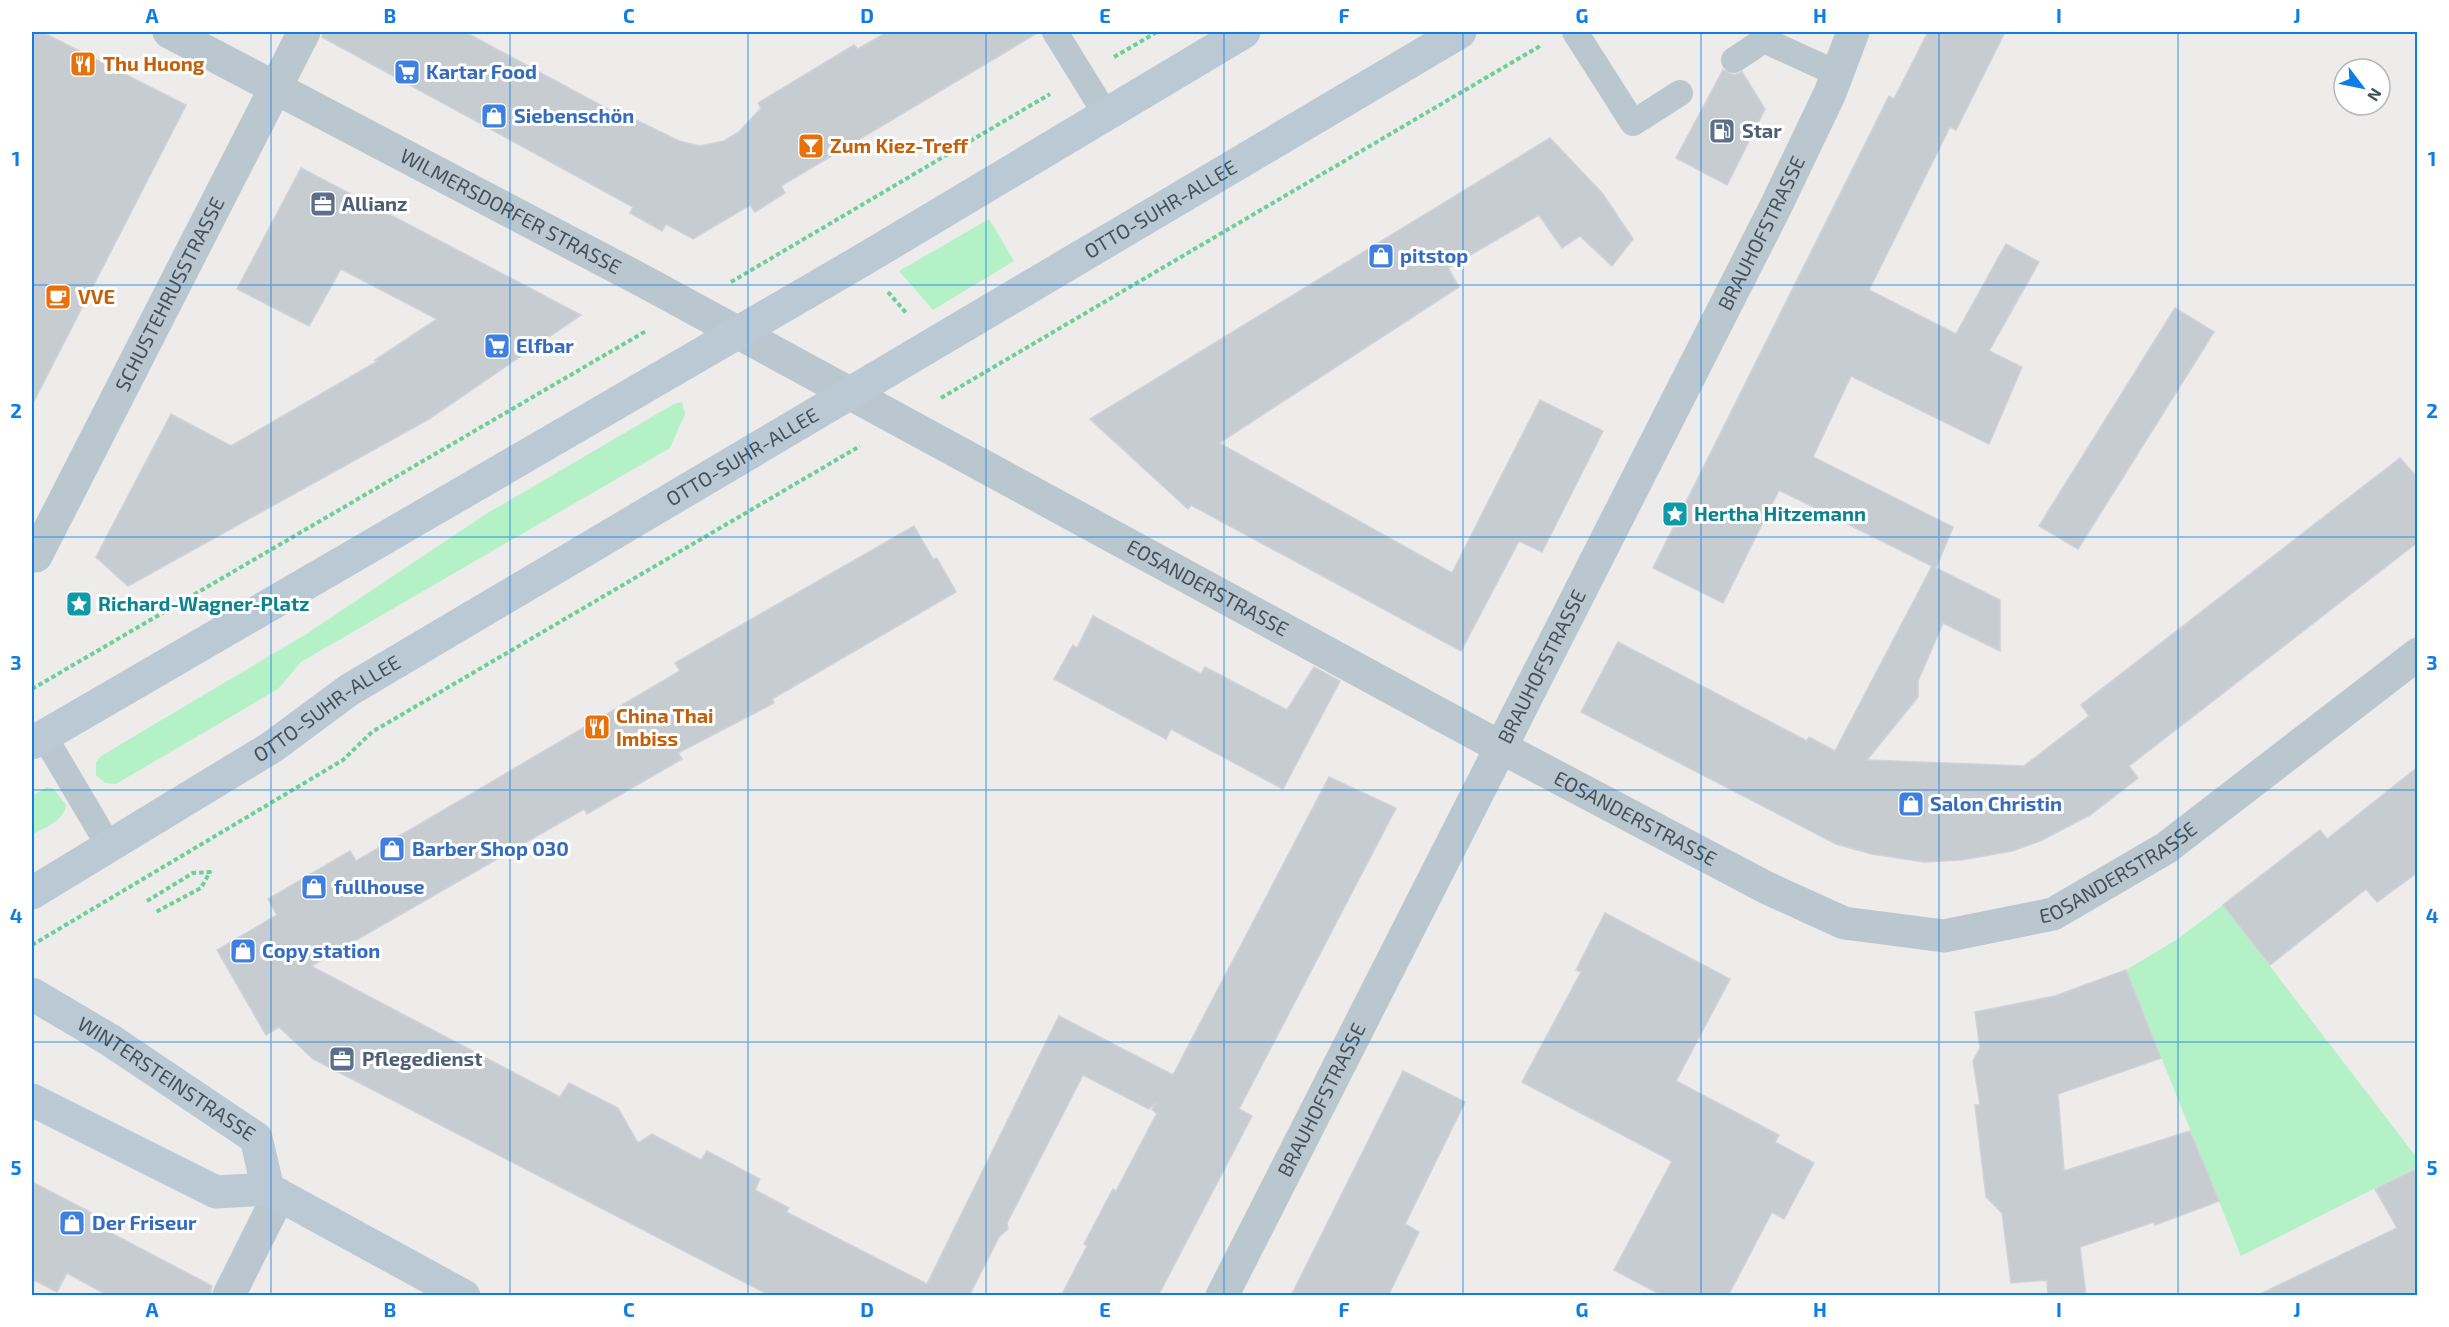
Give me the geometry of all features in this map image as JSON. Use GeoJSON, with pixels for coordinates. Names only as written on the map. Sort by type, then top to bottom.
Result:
{"type":"FeatureCollection","features":[{"type":"Feature","properties":{"kind":"main road"},"geometry":{"type":"LineString","coordinates":[[38,740],[738,332],[1244,32]]}},
{"type":"Feature","properties":{"kind":"main road","name":"OTTO-SUHR-ALLEE"},"geometry":{"type":"LineString","coordinates":[[32,893],[272,747],[349,690],[1460,32]]}},
{"type":"Feature","properties":{"kind":"main road","name":"WINTERSTEINSTRASSE"},"geometry":{"type":"LineString","coordinates":[[32,994],[110,1040],[256,1138],[273,1192]]}},
{"type":"Feature","properties":{"kind":"main road"},"geometry":{"type":"LineString","coordinates":[[32,1100],[216,1192],[273,1192],[464,1296]]}},
{"type":"Feature","properties":{"kind":"street","name":"WILMERSDORFER STRASSE"},"geometry":{"type":"LineString","coordinates":[[169,32],[849,392]]}},
{"type":"Feature","properties":{"kind":"street","name":"SCHUSTEHRUSSTRASSE"},"geometry":{"type":"LineString","coordinates":[[34,560],[304,32]]}},
{"type":"Feature","properties":{"kind":"street","name":"BRAUHOFSTRASSE"},"geometry":{"type":"LineString","coordinates":[[1222,1296],[1776,206],[1838,74],[1853,32]]}},
{"type":"Feature","properties":{"kind":"street","name":"EOSANDERSTRASSE"},"geometry":{"type":"LineString","coordinates":[[849,392],[1502,748],[1767,888],[1844,923],[1944,936],[2053,914],[2166,848],[2418,654]]}},
{"type":"Feature","properties":{"kind":"street"},"geometry":{"type":"LineString","coordinates":[[229,1295],[273,1192]]}},
{"type":"Feature","properties":{"kind":"lane"},"geometry":{"type":"LineString","coordinates":[[1055,32],[1105,113]]}},
{"type":"Feature","properties":{"kind":"lane"},"geometry":{"type":"LineString","coordinates":[[1575,32],[1633,123],[1680,93]]}},
{"type":"Feature","properties":{"kind":"lane"},"geometry":{"type":"LineString","coordinates":[[1734,60],[1764,40],[1838,74]]}},
{"type":"Feature","properties":{"kind":"lane"},"geometry":{"type":"LineString","coordinates":[[38,740],[109,846]]}},
{"type":"Feature","properties":{"kind":"path"},"geometry":{"type":"LineString","coordinates":[[770,259],[1157,32]]}},
{"type":"Feature","properties":{"kind":"path"},"geometry":{"type":"LineString","coordinates":[[992,368],[1544,44]]}},
{"type":"Feature","properties":{"kind":"path"},"geometry":{"type":"LineString","coordinates":[[887,291],[914,322]]}},
{"type":"Feature","properties":{"kind":"path"},"geometry":{"type":"LineString","coordinates":[[32,689],[587,365]]}},
{"type":"Feature","properties":{"kind":"path"},"geometry":{"type":"LineString","coordinates":[[32,945],[343,760],[372,732],[781,492]]}},
{"type":"Feature","properties":{"kind":"path"},"geometry":{"type":"LineString","coordinates":[[147,901],[193,873],[210,872],[201,888],[154,914]]}},
{"type":"Feature","properties":{"kind":"green space"},"geometry":{"type":"Polygon","coordinates":[[[989,219],[1014,261],[933,310],[899,271],[989,219]]]}},
{"type":"Feature","properties":{"kind":"green space"},"geometry":{"type":"Polygon","coordinates":[[[682,402],[685,414],[670,448],[301,662],[278,689],[116,784],[105,783],[96,775],[96,762],[101,756],[308,633],[486,514],[674,404],[682,402]]]}},
{"type":"Feature","properties":{"kind":"green space"},"geometry":{"type":"Polygon","coordinates":[[[47,787],[54,789],[66,805],[58,819],[32,835],[32,796],[47,787]]]}},
{"type":"Feature","properties":{"kind":"green space"},"geometry":{"type":"Polygon","coordinates":[[[2223,905],[2417,1158],[2417,1167],[2241,1256],[2126,970],[2176,940],[2223,905]]]}},
{"type":"Feature","properties":{"kind":"building"},"geometry":{"type":"Polygon","coordinates":[[[32,32],[42,32],[186,105],[32,405],[32,32]]]}},
{"type":"Feature","properties":{"kind":"building"},"geometry":{"type":"Polygon","coordinates":[[[323,32],[465,32],[628,120],[630,117],[679,141],[700,146],[724,141],[739,132],[761,108],[758,103],[854,45],[858,49],[887,32],[1039,32],[781,186],[785,193],[755,212],[750,205],[693,239],[666,224],[662,231],[630,213],[633,207],[322,37],[323,32]]]}},
{"type":"Feature","properties":{"kind":"building"},"geometry":{"type":"Polygon","coordinates":[[[1928,32],[2005,32],[1956,130],[1950,127],[1869,290],[1956,334],[2006,244],[2039,262],[1989,351],[2022,367],[1989,444],[1851,376],[1813,457],[1953,527],[1936,568],[2000,600],[2000,651],[1943,623],[1918,681],[1918,697],[1867,760],[2024,766],[2089,716],[2081,705],[2400,458],[2418,478],[2418,542],[2129,766],[2138,778],[2090,815],[2040,841],[2012,851],[1961,860],[1924,862],[1872,854],[1836,844],[1581,712],[1618,642],[1807,741],[1809,737],[1835,751],[1932,566],[1779,490],[1723,603],[1653,568],[1889,96],[1894,99],[1928,32]]]}},
{"type":"Feature","properties":{"kind":"building"},"geometry":{"type":"Polygon","coordinates":[[[1723,70],[1734,75],[1742,72],[1765,109],[1727,185],[1676,158],[1723,70]]]}},
{"type":"Feature","properties":{"kind":"building"},"geometry":{"type":"Polygon","coordinates":[[[1550,138],[1603,194],[1633,239],[1612,266],[1580,236],[1562,248],[1539,215],[1448,268],[1459,287],[1219,443],[1452,573],[1540,400],[1603,431],[1542,552],[1519,541],[1461,651],[1191,505],[1188,509],[1090,419],[1550,138]]]}},
{"type":"Feature","properties":{"kind":"building"},"geometry":{"type":"Polygon","coordinates":[[[301,168],[581,315],[429,419],[128,586],[96,557],[171,414],[231,446],[378,361],[375,360],[437,319],[341,269],[309,326],[237,289],[301,168]]]}},
{"type":"Feature","properties":{"kind":"building"},"geometry":{"type":"Polygon","coordinates":[[[2175,308],[2214,332],[2078,549],[2039,526],[2175,308]]]}},
{"type":"Feature","properties":{"kind":"building"},"geometry":{"type":"Polygon","coordinates":[[[914,526],[933,559],[937,558],[956,592],[772,699],[774,703],[678,753],[682,759],[587,814],[584,809],[311,966],[560,1097],[569,1083],[618,1108],[638,1143],[652,1134],[701,1160],[707,1151],[760,1179],[755,1190],[789,1208],[786,1212],[927,1284],[1059,1016],[1173,1075],[1329,777],[1396,808],[1239,1109],[1252,1116],[1158,1296],[1061,1296],[1087,1246],[1084,1244],[1096,1221],[1113,1189],[1116,1191],[1157,1113],[1152,1110],[1156,1102],[1149,1109],[1083,1075],[1007,1223],[1008,1229],[999,1237],[969,1296],[771,1296],[313,1059],[279,1027],[266,1035],[217,950],[277,915],[268,899],[350,851],[356,861],[680,671],[675,663],[914,526]]]}},
{"type":"Feature","properties":{"kind":"building"},"geometry":{"type":"Polygon","coordinates":[[[1093,616],[1201,674],[1205,667],[1287,710],[1314,667],[1340,681],[1283,789],[1171,729],[1166,739],[1054,679],[1073,645],[1077,648],[1093,616]]]}},
{"type":"Feature","properties":{"kind":"building"},"geometry":{"type":"Polygon","coordinates":[[[2418,767],[2418,872],[2377,902],[2366,889],[2270,965],[2223,905],[2320,830],[2327,839],[2418,767]]]}},
{"type":"Feature","properties":{"kind":"building"},"geometry":{"type":"Polygon","coordinates":[[[1605,913],[1730,979],[1676,1081],[1779,1135],[1775,1142],[1814,1163],[1784,1219],[1772,1212],[1728,1296],[1663,1296],[1614,1270],[1672,1161],[1522,1082],[1581,972],[1576,970],[1605,913]]]}},
{"type":"Feature","properties":{"kind":"building"},"geometry":{"type":"Polygon","coordinates":[[[2126,970],[2161,1058],[2058,1094],[2064,1171],[2190,1131],[2219,1201],[2155,1225],[2154,1222],[2080,1247],[2086,1296],[2048,1296],[2047,1280],[2011,1283],[2002,1213],[1986,1197],[1975,1105],[1980,1105],[1973,1061],[1980,1048],[1975,1012],[2055,996],[2126,970]]]}},
{"type":"Feature","properties":{"kind":"building"},"geometry":{"type":"Polygon","coordinates":[[[1403,1071],[1465,1102],[1405,1224],[1419,1232],[1388,1296],[1291,1296],[1403,1071]]]}},
{"type":"Feature","properties":{"kind":"building"},"geometry":{"type":"Polygon","coordinates":[[[2418,1168],[2418,1296],[2256,1296],[2397,1228],[2375,1189],[2418,1168]]]}},
{"type":"Feature","properties":{"kind":"building"},"geometry":{"type":"Polygon","coordinates":[[[32,1182],[94,1214],[90,1222],[212,1286],[210,1296],[109,1296],[67,1273],[57,1292],[32,1279],[32,1182]]]}},
{"type":"Feature","properties":{"kind":"place","name":"Thu Huong"},"geometry":{"type":"Point","coordinates":[83,64]}},
{"type":"Feature","properties":{"kind":"place","name":"Kartar Food"},"geometry":{"type":"Point","coordinates":[407,72]}},
{"type":"Feature","properties":{"kind":"place","name":"Siebenschön"},"geometry":{"type":"Point","coordinates":[494,116]}},
{"type":"Feature","properties":{"kind":"place","name":"Star"},"geometry":{"type":"Point","coordinates":[1722,131]}},
{"type":"Feature","properties":{"kind":"place","name":"Zum Kiez-Treff"},"geometry":{"type":"Point","coordinates":[811,146]}},
{"type":"Feature","properties":{"kind":"place","name":"Allianz"},"geometry":{"type":"Point","coordinates":[323,204]}},
{"type":"Feature","properties":{"kind":"place","name":"pitstop"},"geometry":{"type":"Point","coordinates":[1381,256]}},
{"type":"Feature","properties":{"kind":"place","name":"VVE"},"geometry":{"type":"Point","coordinates":[58,297]}},
{"type":"Feature","properties":{"kind":"place","name":"Elfbar"},"geometry":{"type":"Point","coordinates":[497,346]}},
{"type":"Feature","properties":{"kind":"place","name":"Hertha Hitzemann"},"geometry":{"type":"Point","coordinates":[1675,514]}},
{"type":"Feature","properties":{"kind":"place","name":"Richard-Wagner-Platz"},"geometry":{"type":"Point","coordinates":[79,604]}},
{"type":"Feature","properties":{"kind":"place","name":"China Thai Imbiss"},"geometry":{"type":"Point","coordinates":[597,727]}},
{"type":"Feature","properties":{"kind":"place","name":"Salon Christin"},"geometry":{"type":"Point","coordinates":[1911,804]}},
{"type":"Feature","properties":{"kind":"place","name":"Barber Shop 030"},"geometry":{"type":"Point","coordinates":[392,849]}},
{"type":"Feature","properties":{"kind":"place","name":"fullhouse"},"geometry":{"type":"Point","coordinates":[314,887]}},
{"type":"Feature","properties":{"kind":"place","name":"Copy station"},"geometry":{"type":"Point","coordinates":[243,951]}},
{"type":"Feature","properties":{"kind":"place","name":"Pflegedienst"},"geometry":{"type":"Point","coordinates":[342,1059]}},
{"type":"Feature","properties":{"kind":"place","name":"Der Friseur"},"geometry":{"type":"Point","coordinates":[72,1223]}}]}
